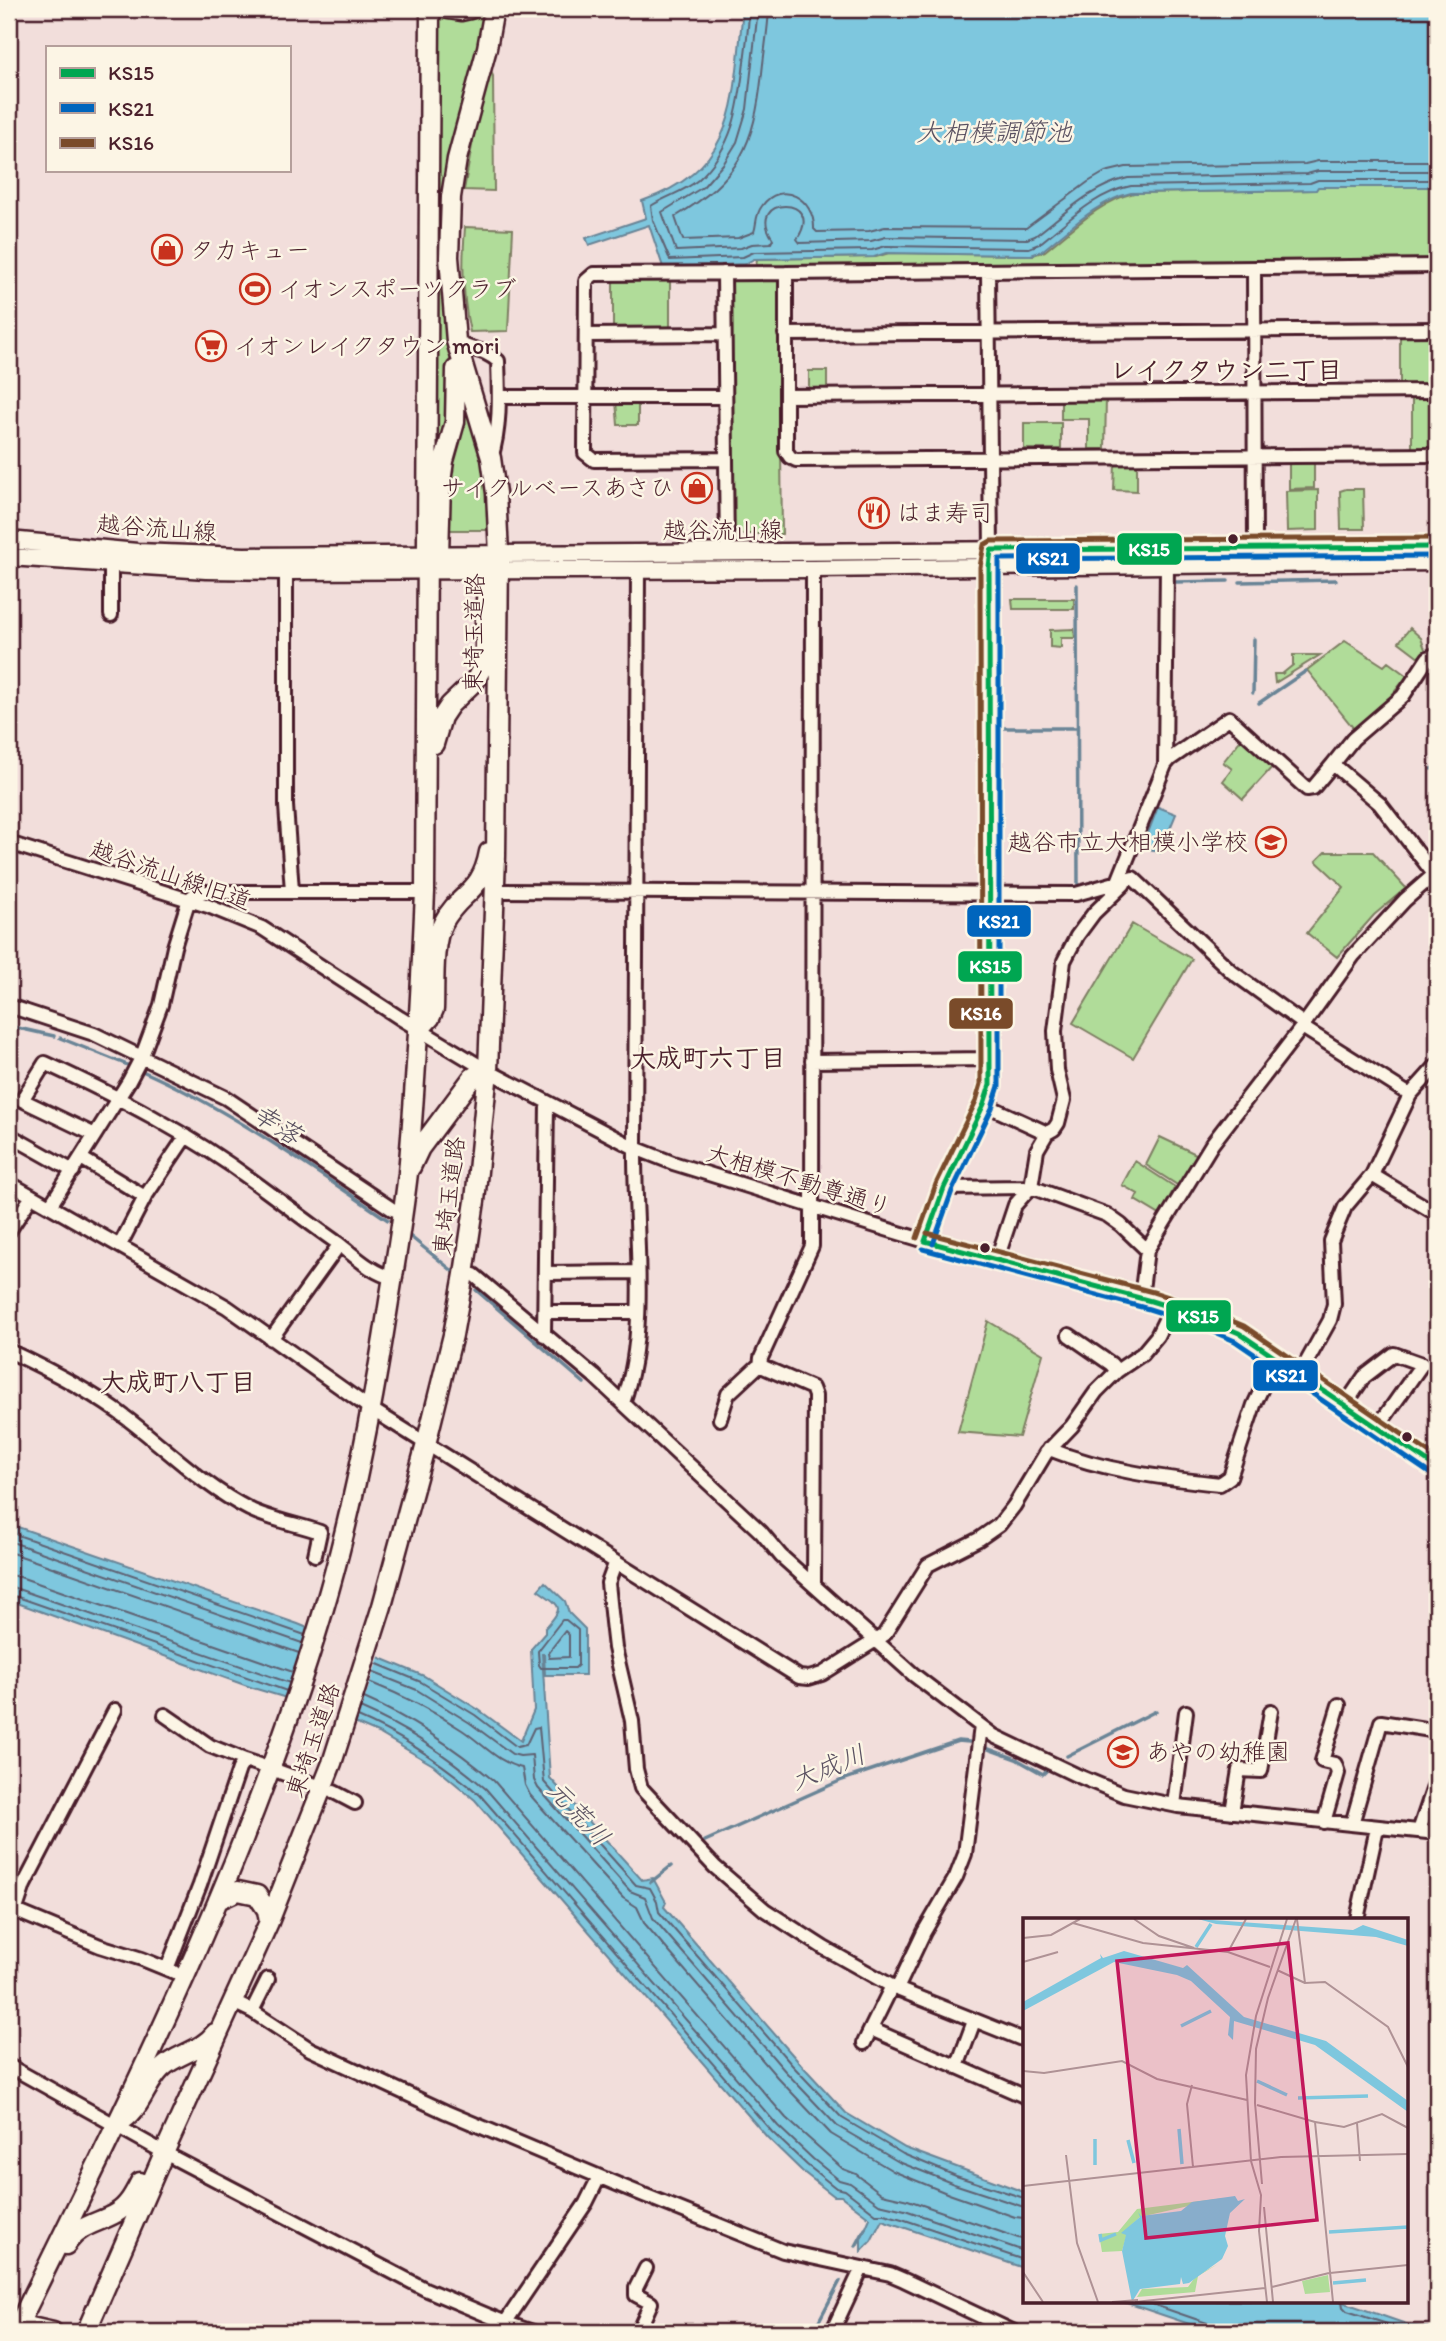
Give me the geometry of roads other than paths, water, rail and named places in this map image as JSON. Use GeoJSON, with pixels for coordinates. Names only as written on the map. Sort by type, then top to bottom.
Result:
{"type":"FeatureCollection","features":[{"type":"Feature","properties":{"kind":"highway","name":"東埼玉道路"},"geometry":{"type":"LineString","coordinates":[[15,2332],[184,1977],[218,1900],[279,1745],[329,1590],[356,1486],[371,1409],[407,1176],[419,1030],[425,892],[431,561],[430,9]]}},
{"type":"Feature","properties":{"kind":"highway"},"geometry":{"type":"LineString","coordinates":[[448,9],[470,9]]}},
{"type":"Feature","properties":{"kind":"highway","name":"東埼玉道路"},"geometry":{"type":"LineString","coordinates":[[86,2332],[164,2152],[269,1922],[332,1763],[382,1606],[426,1444],[453,1335],[464,1274],[475,1201],[488,1071],[495,891],[496,493],[491,458],[456,341],[449,257],[451,197],[461,141],[479,80],[494,9]]}},
{"type":"Feature","properties":{"kind":"highway"},"geometry":{"type":"LineString","coordinates":[[431,561],[441,482],[457,409],[456,341]]}},
{"type":"Feature","properties":{"kind":"highway"},"geometry":{"type":"LineString","coordinates":[[427,779],[442,717],[450,705],[470,687],[482,668],[496,564]]}},
{"type":"Feature","properties":{"kind":"highway"},"geometry":{"type":"LineString","coordinates":[[419,1030],[434,1009],[437,946],[442,925],[452,908],[481,880],[487,863],[496,811]]}},
{"type":"Feature","properties":{"kind":"highway"},"geometry":{"type":"LineString","coordinates":[[407,1176],[420,1148],[473,1077],[488,1071]]}},
{"type":"Feature","properties":{"kind":"highway"},"geometry":{"type":"LineString","coordinates":[[218,1900],[239,1891],[257,1895],[267,1910],[269,1922]]}},
{"type":"Feature","properties":{"kind":"highway"},"geometry":{"type":"LineString","coordinates":[[115,2124],[134,2112],[163,2066],[203,2046],[230,2010]]}},
{"type":"Feature","properties":{"kind":"highway"},"geometry":{"type":"LineString","coordinates":[[38,2284],[77,2230],[118,2212],[125,2206],[146,2170],[164,2152]]}},
{"type":"Feature","properties":{"kind":"highway"},"geometry":{"type":"LineString","coordinates":[[22,2332],[32,2328],[53,2332]]}},
{"type":"Feature","properties":{"kind":"main road","name":"越谷流山線"},"geometry":{"type":"LineString","coordinates":[[9,540],[137,552],[638,570],[1437,562]]}},
{"type":"Feature","properties":{"kind":"main road","name":"越谷流山線"},"geometry":{"type":"LineString","coordinates":[[496,564],[727,553],[1437,547]]}},
{"type":"Feature","properties":{"kind":"main road","name":"越谷流山線"},"geometry":{"type":"LineString","coordinates":[[9,557],[206,570],[286,571],[431,561]]}},
{"type":"Feature","properties":{"kind":"street"},"geometry":{"type":"LineString","coordinates":[[725,460],[594,460],[585,453],[586,281],[594,274],[1254,270],[1437,266]]}},
{"type":"Feature","properties":{"kind":"street"},"geometry":{"type":"LineString","coordinates":[[1254,270],[1255,549]]}},
{"type":"Feature","properties":{"kind":"street"},"geometry":{"type":"LineString","coordinates":[[786,272],[786,451],[796,460],[1437,455]]}},
{"type":"Feature","properties":{"kind":"street"},"geometry":{"type":"LineString","coordinates":[[925,1241],[944,1188],[989,1090],[991,550],[988,272]]}},
{"type":"Feature","properties":{"kind":"street"},"geometry":{"type":"LineString","coordinates":[[724,273],[727,553]]}},
{"type":"Feature","properties":{"kind":"street"},"geometry":{"type":"LineString","coordinates":[[785,334],[1437,329]]}},
{"type":"Feature","properties":{"kind":"street"},"geometry":{"type":"LineString","coordinates":[[586,335],[724,334]]}},
{"type":"Feature","properties":{"kind":"street"},"geometry":{"type":"LineString","coordinates":[[456,341],[466,348],[485,350],[498,360],[500,397],[496,442],[491,458]]}},
{"type":"Feature","properties":{"kind":"street"},"geometry":{"type":"LineString","coordinates":[[786,396],[1437,391]]}},
{"type":"Feature","properties":{"kind":"street"},"geometry":{"type":"LineString","coordinates":[[500,397],[725,397]]}},
{"type":"Feature","properties":{"kind":"street"},"geometry":{"type":"LineString","coordinates":[[111,564],[111,615]]}},
{"type":"Feature","properties":{"kind":"street"},"geometry":{"type":"LineString","coordinates":[[996,1262],[1015,1205],[1031,1187],[1037,1150],[1046,1133],[1058,1123],[1064,1100],[1057,1070],[1055,1031],[1063,961],[1077,936],[1123,881],[1165,765],[1167,566]]}},
{"type":"Feature","properties":{"kind":"street"},"geometry":{"type":"LineString","coordinates":[[720,1419],[728,1394],[760,1367],[761,1358],[812,1246],[813,569]]}},
{"type":"Feature","properties":{"kind":"street"},"geometry":{"type":"LineString","coordinates":[[623,1404],[635,1354],[638,1312],[635,1148],[638,570]]}},
{"type":"Feature","properties":{"kind":"street"},"geometry":{"type":"LineString","coordinates":[[286,571],[286,806],[292,891]]}},
{"type":"Feature","properties":{"kind":"street"},"geometry":{"type":"LineString","coordinates":[[1165,765],[1229,718],[1307,789],[1313,788],[1353,739],[1403,696],[1428,658],[1437,654]]}},
{"type":"Feature","properties":{"kind":"street"},"geometry":{"type":"LineString","coordinates":[[1141,1298],[1147,1250],[1212,1144],[1353,956],[1405,900],[1437,874],[1380,804],[1334,764]]}},
{"type":"Feature","properties":{"kind":"street","name":"越谷流山線旧道"},"geometry":{"type":"LineString","coordinates":[[9,843],[189,899],[262,928],[419,1030]]}},
{"type":"Feature","properties":{"kind":"street"},"geometry":{"type":"LineString","coordinates":[[495,891],[1076,894],[1133,878],[1232,972],[1303,1026],[1410,1095]]}},
{"type":"Feature","properties":{"kind":"street"},"geometry":{"type":"LineString","coordinates":[[50,1206],[142,1056],[161,1005],[174,947],[189,899],[198,892],[425,892]]}},
{"type":"Feature","properties":{"kind":"street"},"geometry":{"type":"LineString","coordinates":[[9,1006],[94,1034],[226,1098],[392,1209],[402,1212]]}},
{"type":"Feature","properties":{"kind":"street","name":"大相模不動尊通り"},"geometry":{"type":"LineString","coordinates":[[419,1030],[547,1103],[635,1148],[673,1163],[996,1262],[1191,1312],[1239,1333],[1437,1468]]}},
{"type":"Feature","properties":{"kind":"street"},"geometry":{"type":"LineString","coordinates":[[812,1060],[989,1059]]}},
{"type":"Feature","properties":{"kind":"street"},"geometry":{"type":"LineString","coordinates":[[95,1135],[22,1100],[46,1063],[119,1097],[186,1136],[377,1273],[393,1278]]}},
{"type":"Feature","properties":{"kind":"street"},"geometry":{"type":"LineString","coordinates":[[1300,1374],[1331,1320],[1334,1304],[1331,1241],[1345,1207],[1372,1175],[1410,1095],[1436,1067]]}},
{"type":"Feature","properties":{"kind":"street"},"geometry":{"type":"LineString","coordinates":[[544,1335],[547,1103]]}},
{"type":"Feature","properties":{"kind":"street"},"geometry":{"type":"LineString","coordinates":[[984,1104],[1046,1133]]}},
{"type":"Feature","properties":{"kind":"street"},"geometry":{"type":"LineString","coordinates":[[9,1135],[73,1171]]}},
{"type":"Feature","properties":{"kind":"street"},"geometry":{"type":"LineString","coordinates":[[120,1245],[145,1197],[186,1136]]}},
{"type":"Feature","properties":{"kind":"street"},"geometry":{"type":"LineString","coordinates":[[80,1158],[145,1197]]}},
{"type":"Feature","properties":{"kind":"street"},"geometry":{"type":"LineString","coordinates":[[1372,1175],[1437,1214]]}},
{"type":"Feature","properties":{"kind":"street"},"geometry":{"type":"LineString","coordinates":[[9,1183],[227,1307],[371,1409],[799,1677],[809,1678],[822,1674],[875,1642],[884,1635],[928,1565],[979,1539],[1004,1520],[1049,1449],[1072,1426],[1096,1392],[1117,1371],[1142,1354],[1157,1336],[1172,1306]]}},
{"type":"Feature","properties":{"kind":"street"},"geometry":{"type":"LineString","coordinates":[[944,1188],[1031,1187],[1107,1215],[1147,1250]]}},
{"type":"Feature","properties":{"kind":"street"},"geometry":{"type":"LineString","coordinates":[[9,1231],[32,1195]]}},
{"type":"Feature","properties":{"kind":"street"},"geometry":{"type":"LineString","coordinates":[[271,1339],[339,1245]]}},
{"type":"Feature","properties":{"kind":"street"},"geometry":{"type":"LineString","coordinates":[[545,1273],[637,1272]]}},
{"type":"Feature","properties":{"kind":"street"},"geometry":{"type":"LineString","coordinates":[[464,1274],[474,1275],[623,1404],[875,1642],[994,1735],[1124,1795],[1174,1805],[1437,1833]]}},
{"type":"Feature","properties":{"kind":"street"},"geometry":{"type":"LineString","coordinates":[[545,1312],[638,1312]]}},
{"type":"Feature","properties":{"kind":"street"},"geometry":{"type":"LineString","coordinates":[[1069,1335],[1117,1371]]}},
{"type":"Feature","properties":{"kind":"street"},"geometry":{"type":"LineString","coordinates":[[9,1351],[90,1394],[127,1418],[192,1471],[246,1508],[320,1532],[315,1555]]}},
{"type":"Feature","properties":{"kind":"street"},"geometry":{"type":"LineString","coordinates":[[1345,1405],[1364,1377],[1394,1353],[1422,1364],[1377,1428]]}},
{"type":"Feature","properties":{"kind":"street"},"geometry":{"type":"LineString","coordinates":[[1049,1449],[1079,1461],[1126,1472],[1220,1484],[1230,1477],[1254,1405],[1276,1358]]}},
{"type":"Feature","properties":{"kind":"street"},"geometry":{"type":"LineString","coordinates":[[760,1367],[812,1388],[816,1396],[814,1584]]}},
{"type":"Feature","properties":{"kind":"street"},"geometry":{"type":"LineString","coordinates":[[615,1564],[608,1583],[615,1648],[632,1721],[636,1769],[641,1788],[715,1867],[765,1910],[824,1948],[894,1987],[1023,2040]]}},
{"type":"Feature","properties":{"kind":"street"},"geometry":{"type":"LineString","coordinates":[[1324,1822],[1338,1773],[1335,1764],[1322,1760],[1339,1705]]}},
{"type":"Feature","properties":{"kind":"street"},"geometry":{"type":"LineString","coordinates":[[115,1710],[12,1908],[100,1946],[142,1958],[184,1977]]}},
{"type":"Feature","properties":{"kind":"street"},"geometry":{"type":"LineString","coordinates":[[1232,1812],[1239,1770],[1261,1771],[1271,1711]]}},
{"type":"Feature","properties":{"kind":"street"},"geometry":{"type":"LineString","coordinates":[[1174,1805],[1186,1712]]}},
{"type":"Feature","properties":{"kind":"street"},"geometry":{"type":"LineString","coordinates":[[165,1715],[210,1746],[260,1765]]}},
{"type":"Feature","properties":{"kind":"street"},"geometry":{"type":"LineString","coordinates":[[1352,1825],[1381,1723],[1437,1731]]}},
{"type":"Feature","properties":{"kind":"street"},"geometry":{"type":"LineString","coordinates":[[864,2043],[956,1877],[965,1854],[981,1726]]}},
{"type":"Feature","properties":{"kind":"street"},"geometry":{"type":"LineString","coordinates":[[167,1969],[244,1760]]}},
{"type":"Feature","properties":{"kind":"street"},"geometry":{"type":"LineString","coordinates":[[277,1771],[318,1786]]}},
{"type":"Feature","properties":{"kind":"street"},"geometry":{"type":"LineString","coordinates":[[1419,1831],[1437,1779]]}},
{"type":"Feature","properties":{"kind":"street"},"geometry":{"type":"LineString","coordinates":[[334,1792],[355,1803]]}},
{"type":"Feature","properties":{"kind":"street"},"geometry":{"type":"LineString","coordinates":[[1357,1918],[1377,1828]]}},
{"type":"Feature","properties":{"kind":"street"},"geometry":{"type":"LineString","coordinates":[[252,2011],[268,1979]]}},
{"type":"Feature","properties":{"kind":"street"},"geometry":{"type":"LineString","coordinates":[[230,2010],[252,2011],[310,2049],[446,2112],[599,2177],[782,2251],[861,2270],[890,2274],[1014,2332]]}},
{"type":"Feature","properties":{"kind":"street"},"geometry":{"type":"LineString","coordinates":[[957,2067],[974,2021]]}},
{"type":"Feature","properties":{"kind":"street"},"geometry":{"type":"LineString","coordinates":[[871,2029],[1023,2096]]}},
{"type":"Feature","properties":{"kind":"street"},"geometry":{"type":"LineString","coordinates":[[9,2066],[164,2152],[425,2289],[502,2328],[533,2332]]}},
{"type":"Feature","properties":{"kind":"street"},"geometry":{"type":"LineString","coordinates":[[502,2328],[586,2203],[599,2177]]}},
{"type":"Feature","properties":{"kind":"street"},"geometry":{"type":"LineString","coordinates":[[638,2332],[651,2303],[636,2295],[636,2288],[646,2268]]}},
{"type":"Feature","properties":{"kind":"street"},"geometry":{"type":"LineString","coordinates":[[832,2332],[861,2270]]}},
{"type":"Feature","properties":{"kind":"water","name":"大相模調節池"},"geometry":{"type":"Polygon","coordinates":[[[743,9],[1437,9],[1437,187],[1318,187],[1316,190],[1131,193],[1095,209],[1042,251],[1031,255],[886,253],[874,257],[754,259],[745,264],[663,267],[649,225],[589,245],[586,238],[646,218],[642,201],[674,187],[698,169],[715,148],[726,125],[733,99],[743,9]]]}},
{"type":"Feature","properties":{"kind":"water"},"geometry":{"type":"Polygon","coordinates":[[[1158,807],[1176,814],[1160,853],[1143,846],[1158,807]]]}},
{"type":"Feature","properties":{"kind":"water","name":"元荒川"},"geometry":{"type":"Polygon","coordinates":[[[9,1524],[298,1624],[424,1676],[479,1710],[521,1741],[534,1710],[531,1649],[545,1633],[545,1628],[558,1611],[555,1603],[538,1590],[545,1582],[565,1601],[569,1613],[585,1629],[585,1675],[545,1675],[542,1654],[550,1778],[642,1880],[653,1878],[666,1902],[664,1907],[846,2113],[905,2148],[1023,2192],[1023,2268],[882,2220],[871,2241],[861,2251],[861,2239],[870,2218],[841,2196],[834,2196],[802,2171],[767,2137],[475,1800],[433,1765],[380,1734],[317,1707],[253,1688],[9,1600],[9,1524]]]}},
{"type":"Feature","properties":{"kind":"water"},"geometry":{"type":"Polygon","coordinates":[[[1124,2302],[1343,2302],[1409,2325],[1437,2329],[1437,2332],[1213,2332],[1124,2302]]]}},
{"type":"Feature","properties":{"kind":"waterway"},"geometry":{"type":"LineString","coordinates":[[1240,582],[1336,580]]}},
{"type":"Feature","properties":{"kind":"waterway"},"geometry":{"type":"LineString","coordinates":[[1174,582],[1228,581]]}},
{"type":"Feature","properties":{"kind":"waterway"},"geometry":{"type":"LineString","coordinates":[[1077,585],[1078,886]]}},
{"type":"Feature","properties":{"kind":"waterway"},"geometry":{"type":"LineString","coordinates":[[1253,693],[1254,639]]}},
{"type":"Feature","properties":{"kind":"waterway"},"geometry":{"type":"LineString","coordinates":[[1259,703],[1306,671]]}},
{"type":"Feature","properties":{"kind":"waterway"},"geometry":{"type":"LineString","coordinates":[[997,728],[1077,728]]}},
{"type":"Feature","properties":{"kind":"waterway"},"geometry":{"type":"LineString","coordinates":[[1431,769],[1437,766]]}},
{"type":"Feature","properties":{"kind":"waterway","name":"幸落"},"geometry":{"type":"LineString","coordinates":[[9,1026],[54,1036]]}},
{"type":"Feature","properties":{"kind":"waterway","name":"幸落"},"geometry":{"type":"LineString","coordinates":[[60,1038],[130,1066]]}},
{"type":"Feature","properties":{"kind":"waterway","name":"幸落"},"geometry":{"type":"LineString","coordinates":[[140,1070],[236,1120],[388,1220]]}},
{"type":"Feature","properties":{"kind":"waterway","name":"幸落"},"geometry":{"type":"LineString","coordinates":[[406,1233],[455,1273]]}},
{"type":"Feature","properties":{"kind":"waterway","name":"幸落"},"geometry":{"type":"LineString","coordinates":[[476,1290],[584,1383]]}},
{"type":"Feature","properties":{"kind":"waterway","name":"大成川"},"geometry":{"type":"LineString","coordinates":[[1067,1756],[1156,1711]]}},
{"type":"Feature","properties":{"kind":"waterway","name":"大成川"},"geometry":{"type":"LineString","coordinates":[[705,1841],[842,1780],[958,1741],[969,1742]]}},
{"type":"Feature","properties":{"kind":"waterway","name":"大成川"},"geometry":{"type":"LineString","coordinates":[[983,1747],[1016,1759],[1043,1774],[1046,1771]]}},
{"type":"Feature","properties":{"kind":"waterway"},"geometry":{"type":"LineString","coordinates":[[651,1882],[671,1866]]}},
{"type":"Feature","properties":{"kind":"waterway"},"geometry":{"type":"LineString","coordinates":[[856,2246],[865,2229]]}},
{"type":"Feature","properties":{"kind":"waterway"},"geometry":{"type":"LineString","coordinates":[[813,2332],[840,2281]]}},
{"type":"Feature","properties":{"kind":"place","name":"タカキュー"},"geometry":{"type":"Point","coordinates":[167,250]}},
{"type":"Feature","properties":{"kind":"place","name":"イオンスポーツクラブ"},"geometry":{"type":"Point","coordinates":[255,289]}},
{"type":"Feature","properties":{"kind":"place","name":"イオンレイクタウン mori"},"geometry":{"type":"Point","coordinates":[211,346]}},
{"type":"Feature","properties":{"kind":"place","name":"サイクルベースあさひ"},"geometry":{"type":"Point","coordinates":[697,488]}},
{"type":"Feature","properties":{"kind":"place","name":"はま寿司"},"geometry":{"type":"Point","coordinates":[874,513]}},
{"type":"Feature","properties":{"kind":"place","name":"越谷市立大相模小学校"},"geometry":{"type":"Point","coordinates":[1271,842]}},
{"type":"Feature","properties":{"kind":"place","name":"あやの幼稚園"},"geometry":{"type":"Point","coordinates":[1123,1752]}},
{"type":"Feature","properties":{"kind":"district","name":"レイクタウン二丁目"},"geometry":{"type":"Point","coordinates":[1226,370]}},
{"type":"Feature","properties":{"kind":"district","name":"大成町六丁目"},"geometry":{"type":"Point","coordinates":[708,1058]}},
{"type":"Feature","properties":{"kind":"district","name":"大成町八丁目"},"geometry":{"type":"Point","coordinates":[178,1382]}}]}
